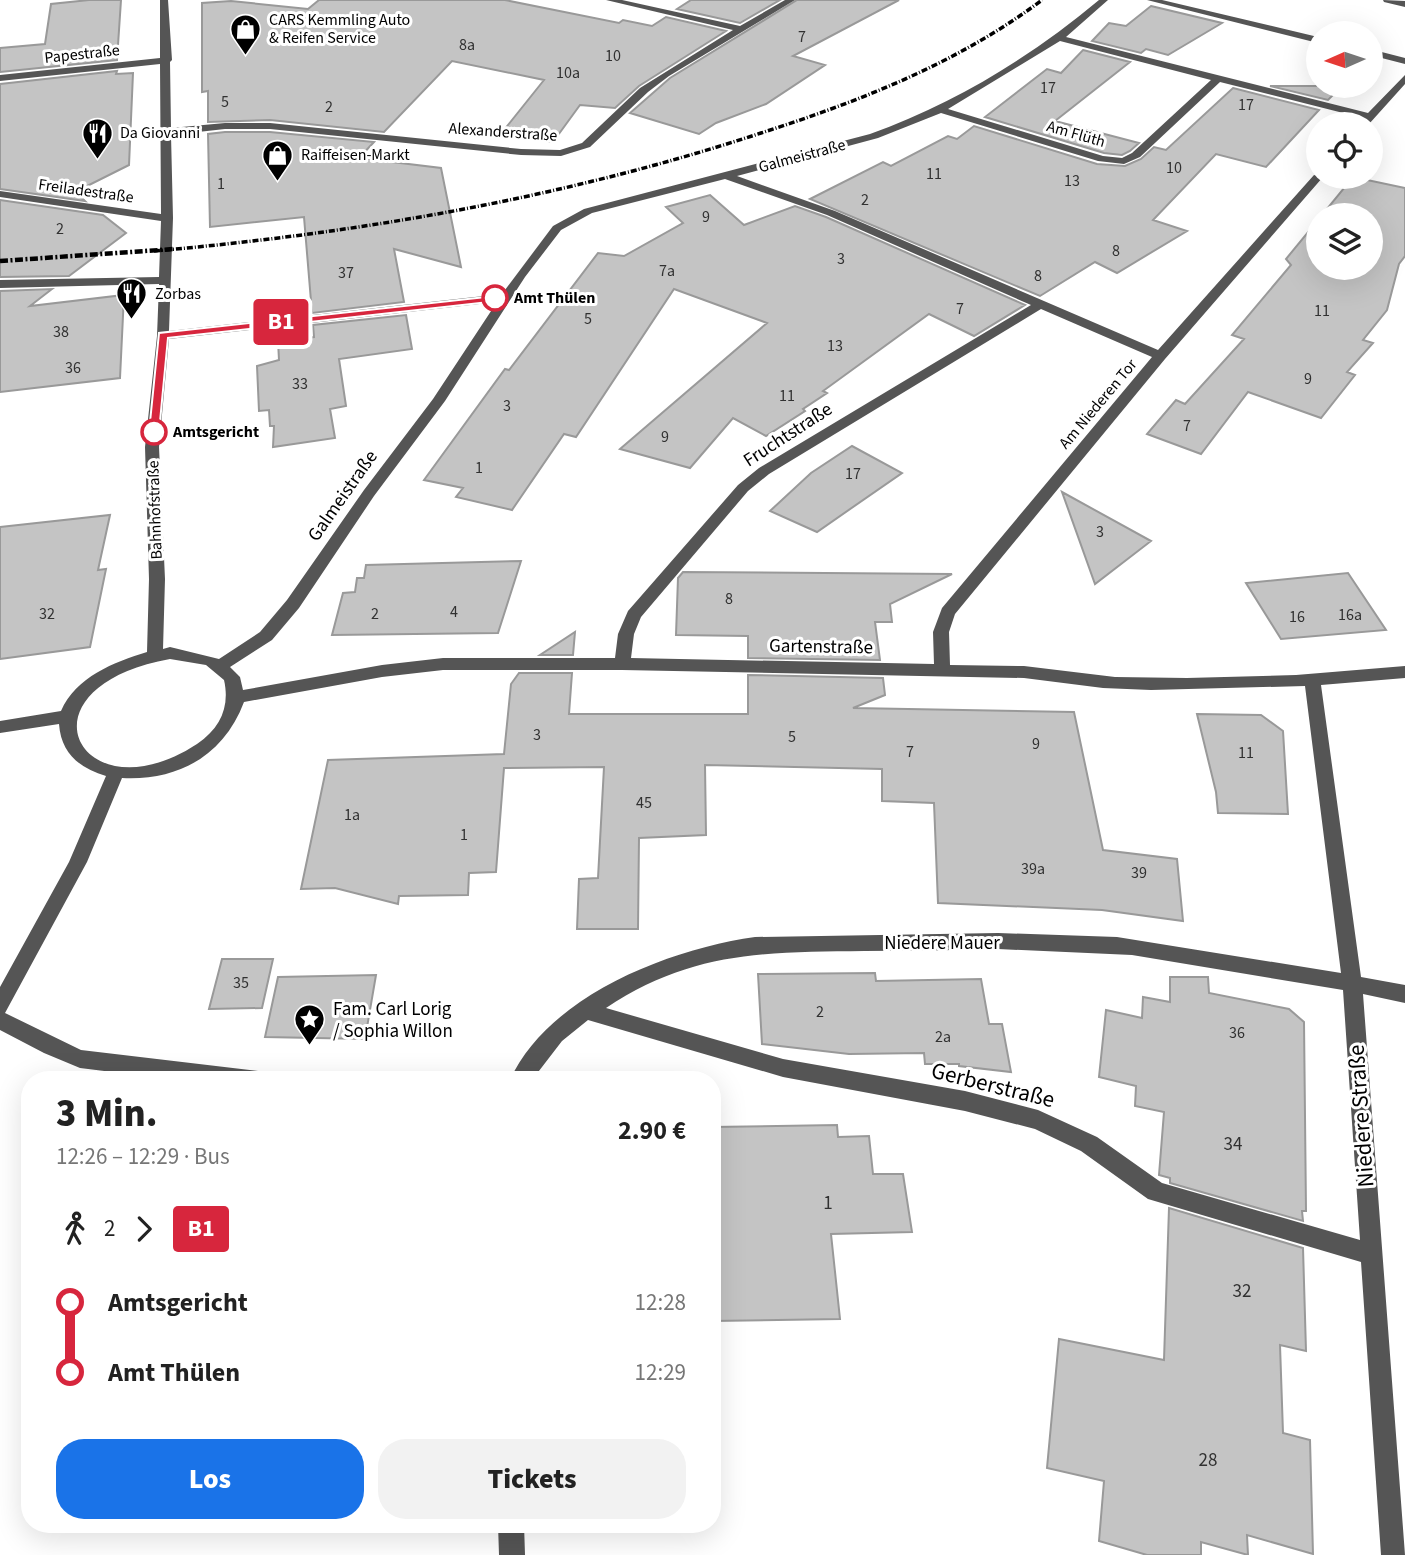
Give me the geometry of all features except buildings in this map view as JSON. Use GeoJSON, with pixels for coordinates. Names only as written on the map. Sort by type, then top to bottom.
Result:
{"type":"FeatureCollection","features":[{"type":"Feature","properties":{"kind":"street","name":"Bahnhofstraße"},"geometry":{"type":"LineString","coordinates":[[155,655],[157,579],[152,447],[163,335],[167,218],[167,60],[164,0]]}},
{"type":"Feature","properties":{"kind":"street"},"geometry":{"type":"LineString","coordinates":[[610,0],[741,29]]}},
{"type":"Feature","properties":{"kind":"street","name":"Alexanderstraße"},"geometry":{"type":"LineString","coordinates":[[166,132],[258,125],[522,152],[561,153],[586,145],[653,83],[791,0]]}},
{"type":"Feature","properties":{"kind":"street","name":"Galmeistraße"},"geometry":{"type":"LineString","coordinates":[[220,666],[253,646],[275,627],[369,493],[438,401],[550,233],[568,220],[608,205],[874,136],[940,110],[1059,38],[1104,0]]}},
{"type":"Feature","properties":{"kind":"street"},"geometry":{"type":"LineString","coordinates":[[1151,0],[1306,37]]}},
{"type":"Feature","properties":{"kind":"street"},"geometry":{"type":"LineString","coordinates":[[1387,0],[1405,4]]}},
{"type":"Feature","properties":{"kind":"street"},"geometry":{"type":"LineString","coordinates":[[1059,38],[1219,78],[1336,112]]}},
{"type":"Feature","properties":{"kind":"street"},"geometry":{"type":"LineString","coordinates":[[1383,55],[1405,61]]}},
{"type":"Feature","properties":{"kind":"street","name":"Papestraße"},"geometry":{"type":"LineString","coordinates":[[0,78],[167,60]]}},
{"type":"Feature","properties":{"kind":"street","name":"Am Flüth"},"geometry":{"type":"LineString","coordinates":[[940,110],[1102,159],[1124,161],[1136,155],[1219,78]]}},
{"type":"Feature","properties":{"kind":"street"},"geometry":{"type":"LineString","coordinates":[[1375,112],[1405,78]]}},
{"type":"Feature","properties":{"kind":"street"},"geometry":{"type":"LineString","coordinates":[[726,176],[831,213],[1160,356]]}},
{"type":"Feature","properties":{"kind":"street","name":"Am Niederen Tor"},"geometry":{"type":"LineString","coordinates":[[942,671],[941,632],[947,612],[1160,356],[1307,189]]}},
{"type":"Feature","properties":{"kind":"street","name":"Freiladestraße"},"geometry":{"type":"LineString","coordinates":[[0,194],[167,218]]}},
{"type":"Feature","properties":{"kind":"street"},"geometry":{"type":"LineString","coordinates":[[0,284],[166,280]]}},
{"type":"Feature","properties":{"kind":"street"},"geometry":{"type":"LineString","coordinates":[[163,335],[505,297]]}},
{"type":"Feature","properties":{"kind":"street","name":"Fruchtstraße"},"geometry":{"type":"LineString","coordinates":[[622,664],[626,634],[634,615],[743,488],[764,471],[1041,304]]}},
{"type":"Feature","properties":{"kind":"street"},"geometry":{"type":"LineString","coordinates":[[155,655],[198,656],[220,666],[233,680],[237,697],[236,710],[220,736],[199,753],[173,766],[154,771],[116,772],[99,768],[76,753],[67,729],[69,716],[83,692],[107,672],[155,655]]}},
{"type":"Feature","properties":{"kind":"street","name":"Gartenstraße"},"geometry":{"type":"LineString","coordinates":[[237,697],[412,666],[513,663],[1039,673],[1096,682],[1126,683],[1257,683],[1405,672]]}},
{"type":"Feature","properties":{"kind":"street","name":"Niedere Straße"},"geometry":{"type":"LineString","coordinates":[[1312,679],[1352,983],[1394,1555]]}},
{"type":"Feature","properties":{"kind":"street"},"geometry":{"type":"LineString","coordinates":[[0,727],[69,716]]}},
{"type":"Feature","properties":{"kind":"street"},"geometry":{"type":"LineString","coordinates":[[0,1006],[70,879],[107,799],[116,772]]}},
{"type":"Feature","properties":{"kind":"street","name":"Niedere Mauer"},"geometry":{"type":"LineString","coordinates":[[526,1071],[537,1054],[585,1010],[632,983],[715,952],[766,945],[1087,943],[1160,950],[1405,994]]}},
{"type":"Feature","properties":{"kind":"street","name":"Gerberstraße"},"geometry":{"type":"LineString","coordinates":[[585,1010],[783,1068],[965,1101],[1038,1120],[1089,1144],[1156,1192],[1371,1254]]}},
{"type":"Feature","properties":{"kind":"street"},"geometry":{"type":"LineString","coordinates":[[0,1020],[80,1059],[182,1071]]}},
{"type":"Feature","properties":{"kind":"street"},"geometry":{"type":"LineString","coordinates":[[511,1533],[512,1555]]}},
{"type":"Feature","properties":{"kind":"railway"},"geometry":{"type":"LineString","coordinates":[[172,249],[308,234],[461,210],[537,194],[687,156],[835,108],[907,78],[977,43],[1042,0]]}},
{"type":"Feature","properties":{"kind":"railway"},"geometry":{"type":"LineString","coordinates":[[0,261],[172,249]]}},
{"type":"Feature","properties":{"kind":"railway"},"geometry":{"type":"LineString","coordinates":[[154,251],[172,249]]}},
{"type":"Feature","properties":{"kind":"bus line","name":"B1"},"geometry":{"type":"LineString","coordinates":[[154,432],[163,335],[495,298]]}},
{"type":"Feature","properties":{"kind":"place","name":"CARS Kemmling Auto & Reifen Service"},"geometry":{"type":"Point","coordinates":[246,56]}},
{"type":"Feature","properties":{"kind":"place","name":"Da Giovanni"},"geometry":{"type":"Point","coordinates":[97,160]}},
{"type":"Feature","properties":{"kind":"place","name":"Raiffeisen-Markt"},"geometry":{"type":"Point","coordinates":[278,182]}},
{"type":"Feature","properties":{"kind":"place","name":"Amt Thülen"},"geometry":{"type":"Point","coordinates":[495,298]}},
{"type":"Feature","properties":{"kind":"place","name":"Zorbas"},"geometry":{"type":"Point","coordinates":[132,321]}},
{"type":"Feature","properties":{"kind":"place","name":"Amtsgericht"},"geometry":{"type":"Point","coordinates":[154,432]}},
{"type":"Feature","properties":{"kind":"place","name":"Fam. Carl Lorig / Sophia Willon"},"geometry":{"type":"Point","coordinates":[310,1047]}}]}
